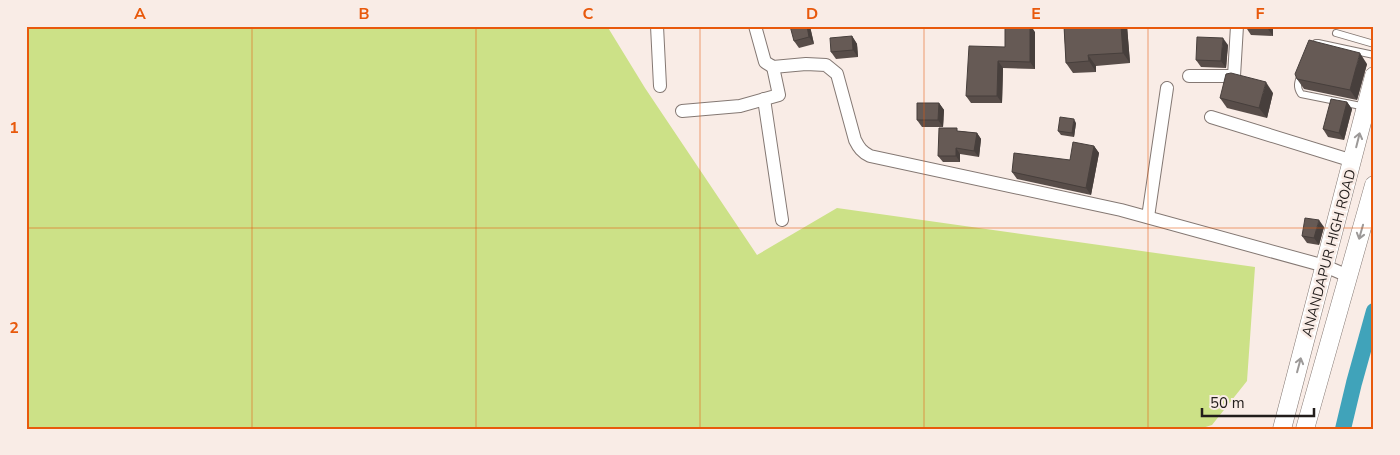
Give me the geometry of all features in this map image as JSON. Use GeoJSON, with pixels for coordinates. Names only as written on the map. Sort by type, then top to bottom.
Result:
{"type":"FeatureCollection","features":[{"type":"Feature","properties":{"kind":"main road","name":"ANANDAPUR HIGH ROAD"},"geometry":{"type":"LineString","coordinates":[[1282,429],[1374,76]]}},
{"type":"Feature","properties":{"kind":"main road","name":"ANANDAPUR HIGH ROAD"},"geometry":{"type":"LineString","coordinates":[[1305,429],[1374,185]]}},
{"type":"Feature","properties":{"kind":"street"},"geometry":{"type":"LineString","coordinates":[[657,26],[660,86]]}},
{"type":"Feature","properties":{"kind":"street"},"geometry":{"type":"LineString","coordinates":[[755,26],[766,62],[773,67],[806,64],[826,65],[837,74],[855,140],[859,148],[870,156],[1121,210],[1325,266],[1348,276]]}},
{"type":"Feature","properties":{"kind":"street"},"geometry":{"type":"LineString","coordinates":[[1189,76],[1234,76],[1237,26]]}},
{"type":"Feature","properties":{"kind":"street"},"geometry":{"type":"LineString","coordinates":[[682,111],[740,106],[779,95],[773,67]]}},
{"type":"Feature","properties":{"kind":"street"},"geometry":{"type":"LineString","coordinates":[[1148,217],[1167,88]]}},
{"type":"Feature","properties":{"kind":"street"},"geometry":{"type":"LineString","coordinates":[[764,99],[782,220]]}},
{"type":"Feature","properties":{"kind":"street"},"geometry":{"type":"LineString","coordinates":[[1211,116],[1353,161]]}},
{"type":"Feature","properties":{"kind":"lane"},"geometry":{"type":"LineString","coordinates":[[1336,33],[1374,44]]}},
{"type":"Feature","properties":{"kind":"lane"},"geometry":{"type":"LineString","coordinates":[[1313,46],[1318,43],[1374,54]]}},
{"type":"Feature","properties":{"kind":"lane"},"geometry":{"type":"LineString","coordinates":[[1304,68],[1297,84],[1301,94],[1366,108]]}},
{"type":"Feature","properties":{"kind":"green space"},"geometry":{"type":"Polygon","coordinates":[[[26,26],[607,26],[645,88],[757,255],[837,208],[1255,267],[1247,381],[1212,425],[1199,429],[26,429],[26,26]]]}},
{"type":"Feature","properties":{"kind":"building"},"geometry":{"type":"Polygon","coordinates":[[[790,26],[807,26],[809,37],[794,41],[790,26]]]}},
{"type":"Feature","properties":{"kind":"building"},"geometry":{"type":"Polygon","coordinates":[[[1005,26],[1030,26],[1030,62],[998,61],[997,96],[966,96],[969,46],[1005,47],[1005,26]]]}},
{"type":"Feature","properties":{"kind":"building"},"geometry":{"type":"Polygon","coordinates":[[[1064,26],[1121,26],[1123,53],[1088,55],[1089,61],[1066,63],[1064,26]]]}},
{"type":"Feature","properties":{"kind":"building"},"geometry":{"type":"Polygon","coordinates":[[[852,36],[853,50],[831,52],[830,38],[852,36]]]}},
{"type":"Feature","properties":{"kind":"building"},"geometry":{"type":"Polygon","coordinates":[[[1197,37],[1223,38],[1221,61],[1196,60],[1197,37]]]}},
{"type":"Feature","properties":{"kind":"building"},"geometry":{"type":"Polygon","coordinates":[[[1309,40],[1360,53],[1350,90],[1297,79],[1295,74],[1309,40]]]}},
{"type":"Feature","properties":{"kind":"building"},"geometry":{"type":"Polygon","coordinates":[[[1231,73],[1266,82],[1259,108],[1220,98],[1226,74],[1231,73]]]}},
{"type":"Feature","properties":{"kind":"building"},"geometry":{"type":"Polygon","coordinates":[[[1331,99],[1347,102],[1339,133],[1323,129],[1331,99]]]}},
{"type":"Feature","properties":{"kind":"building"},"geometry":{"type":"Polygon","coordinates":[[[917,103],[939,103],[938,120],[917,120],[917,103]]]}},
{"type":"Feature","properties":{"kind":"building"},"geometry":{"type":"Polygon","coordinates":[[[1060,117],[1074,119],[1072,133],[1058,131],[1060,117]]]}},
{"type":"Feature","properties":{"kind":"building"},"geometry":{"type":"Polygon","coordinates":[[[939,128],[957,128],[957,131],[977,133],[974,151],[956,148],[956,156],[938,156],[939,128]]]}},
{"type":"Feature","properties":{"kind":"building"},"geometry":{"type":"Polygon","coordinates":[[[1073,142],[1094,146],[1086,188],[1012,172],[1014,153],[1070,160],[1073,142]]]}},
{"type":"Feature","properties":{"kind":"building"},"geometry":{"type":"Polygon","coordinates":[[[1305,218],[1319,220],[1314,238],[1302,236],[1305,218]]]}},
{"type":"Feature","properties":{"kind":"waterway"},"geometry":{"type":"LineString","coordinates":[[1343,429],[1374,311]]}}]}
